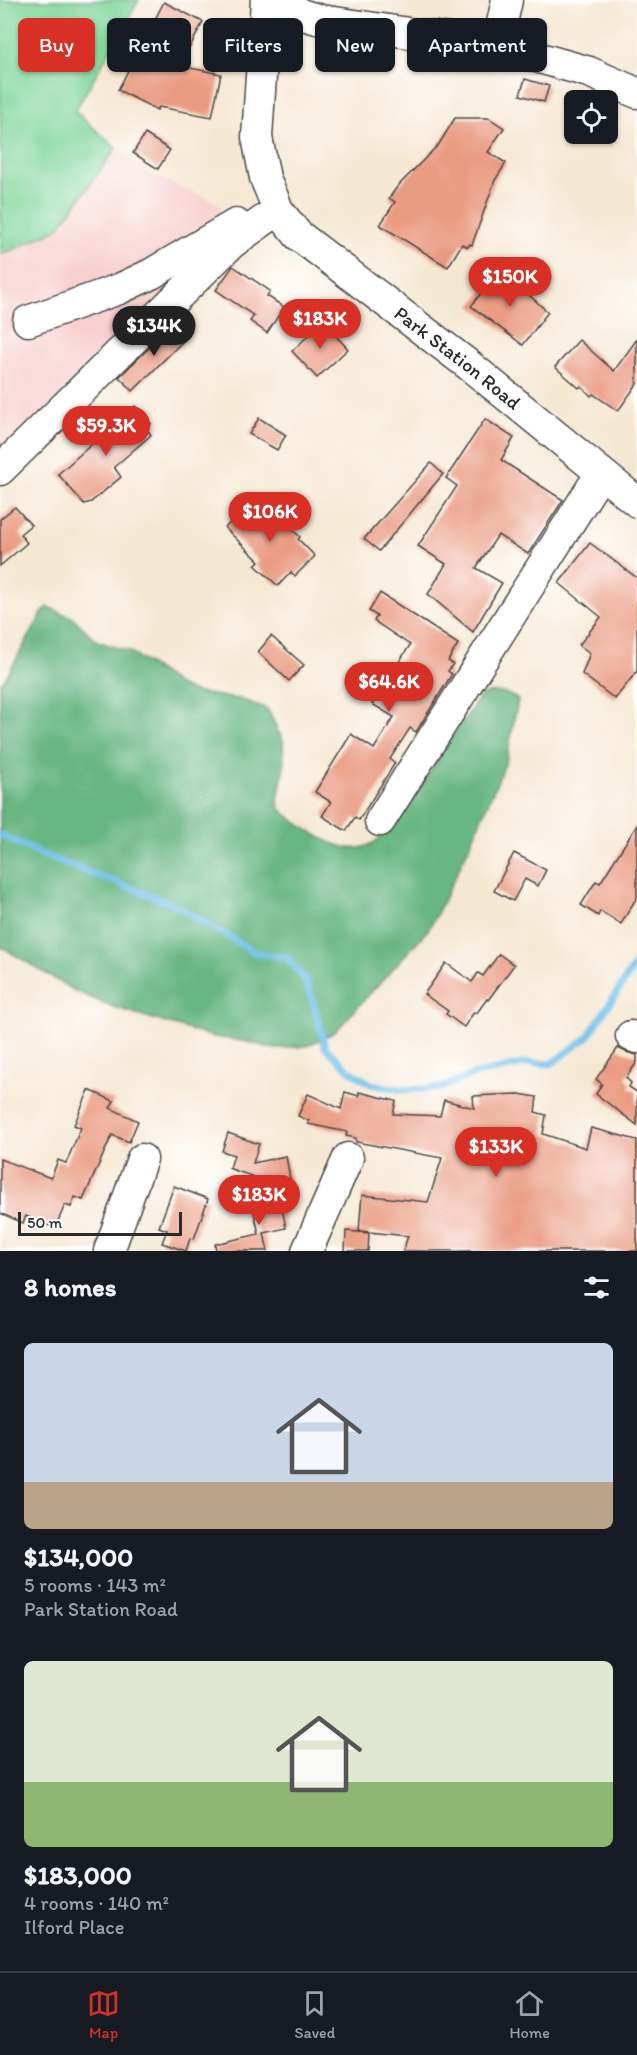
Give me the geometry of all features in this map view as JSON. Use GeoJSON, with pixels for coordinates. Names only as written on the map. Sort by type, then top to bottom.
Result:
{"type":"FeatureCollection","features":[{"type":"Feature","properties":{"kind":"street"},"geometry":{"type":"LineString","coordinates":[[268,0],[321,20],[407,33]]}},
{"type":"Feature","properties":{"kind":"street","name":"Park Station Road"},"geometry":{"type":"LineString","coordinates":[[268,0],[257,137],[265,178],[277,206],[298,235],[470,366],[637,502]]}},
{"type":"Feature","properties":{"kind":"street"},"geometry":{"type":"LineString","coordinates":[[503,18],[507,0]]}},
{"type":"Feature","properties":{"kind":"street"},"geometry":{"type":"LineString","coordinates":[[547,60],[589,72],[637,93]]}},
{"type":"Feature","properties":{"kind":"street"},"geometry":{"type":"LineString","coordinates":[[28,321],[119,289],[277,206]]}},
{"type":"Feature","properties":{"kind":"street"},"geometry":{"type":"LineString","coordinates":[[0,470],[232,243],[277,206]]}},
{"type":"Feature","properties":{"kind":"street"},"geometry":{"type":"LineString","coordinates":[[381,821],[601,473]]}},
{"type":"Feature","properties":{"kind":"street"},"geometry":{"type":"LineString","coordinates":[[307,1251],[348,1158]]}},
{"type":"Feature","properties":{"kind":"street"},"geometry":{"type":"LineString","coordinates":[[109,1251],[142,1159]]}},
{"type":"Feature","properties":{"kind":"shaded area"},"geometry":{"type":"Polygon","coordinates":[[[116,148],[154,176],[218,203],[229,235],[0,456],[0,254],[58,229],[116,148]]]}},
{"type":"Feature","properties":{"kind":"green space"},"geometry":{"type":"Polygon","coordinates":[[[0,0],[139,0],[129,18],[107,18],[107,56],[75,111],[116,148],[58,229],[1,255],[0,0]]]}},
{"type":"Feature","properties":{"kind":"green space"},"geometry":{"type":"Polygon","coordinates":[[[48,607],[73,618],[97,641],[131,652],[180,686],[194,692],[239,699],[263,707],[269,712],[283,741],[284,766],[278,800],[279,808],[316,835],[349,848],[359,848],[372,843],[398,820],[422,786],[459,725],[480,697],[499,692],[518,700],[506,762],[436,916],[428,930],[335,1032],[307,1046],[275,1049],[244,1041],[213,1037],[110,1006],[75,991],[0,946],[0,684],[48,607]]]}},
{"type":"Feature","properties":{"kind":"building"},"geometry":{"type":"Polygon","coordinates":[[[164,2],[203,22],[191,45],[191,18],[156,18],[164,2]]]}},
{"type":"Feature","properties":{"kind":"building"},"geometry":{"type":"Polygon","coordinates":[[[191,68],[221,74],[212,117],[159,107],[157,110],[118,90],[127,72],[191,72],[191,68]]]}},
{"type":"Feature","properties":{"kind":"building"},"geometry":{"type":"Polygon","coordinates":[[[525,79],[549,86],[544,102],[520,95],[525,79]]]}},
{"type":"Feature","properties":{"kind":"building"},"geometry":{"type":"Polygon","coordinates":[[[455,118],[489,118],[504,128],[488,152],[506,163],[495,180],[472,245],[468,247],[462,244],[448,267],[380,225],[395,202],[389,198],[439,144],[455,118]]]}},
{"type":"Feature","properties":{"kind":"building"},"geometry":{"type":"Polygon","coordinates":[[[145,134],[170,150],[158,169],[133,153],[145,134]]]}},
{"type":"Feature","properties":{"kind":"building"},"geometry":{"type":"Polygon","coordinates":[[[233,266],[270,291],[267,296],[284,307],[267,333],[250,321],[254,316],[216,290],[233,266]]]}},
{"type":"Feature","properties":{"kind":"building"},"geometry":{"type":"Polygon","coordinates":[[[500,269],[548,312],[523,345],[471,306],[500,269]]]}},
{"type":"Feature","properties":{"kind":"building"},"geometry":{"type":"Polygon","coordinates":[[[176,322],[189,335],[133,391],[119,377],[176,322]]]}},
{"type":"Feature","properties":{"kind":"building"},"geometry":{"type":"Polygon","coordinates":[[[323,322],[348,349],[317,378],[292,351],[323,322]]]}},
{"type":"Feature","properties":{"kind":"building"},"geometry":{"type":"Polygon","coordinates":[[[637,339],[637,384],[618,411],[593,394],[591,396],[581,386],[579,388],[555,367],[579,340],[614,371],[637,339]]]}},
{"type":"Feature","properties":{"kind":"building"},"geometry":{"type":"Polygon","coordinates":[[[135,406],[151,424],[146,428],[151,435],[114,467],[121,477],[91,502],[84,504],[58,474],[135,406]]]}},
{"type":"Feature","properties":{"kind":"building"},"geometry":{"type":"Polygon","coordinates":[[[259,418],[286,435],[277,450],[249,434],[259,418]]]}},
{"type":"Feature","properties":{"kind":"building"},"geometry":{"type":"Polygon","coordinates":[[[485,419],[514,438],[501,460],[563,500],[528,554],[498,535],[476,568],[502,583],[473,632],[428,594],[446,564],[418,546],[457,486],[446,478],[485,419]]]}},
{"type":"Feature","properties":{"kind":"building"},"geometry":{"type":"Polygon","coordinates":[[[431,463],[443,474],[379,551],[364,539],[431,463]]]}},
{"type":"Feature","properties":{"kind":"building"},"geometry":{"type":"Polygon","coordinates":[[[252,499],[284,529],[288,525],[315,556],[295,576],[291,572],[278,586],[255,565],[259,561],[225,528],[252,499]]]}},
{"type":"Feature","properties":{"kind":"building"},"geometry":{"type":"Polygon","coordinates":[[[15,507],[31,525],[20,534],[27,543],[0,566],[0,519],[15,507]]]}},
{"type":"Feature","properties":{"kind":"building"},"geometry":{"type":"Polygon","coordinates":[[[590,543],[637,578],[637,671],[615,699],[582,674],[590,653],[579,645],[601,617],[559,583],[590,543]]]}},
{"type":"Feature","properties":{"kind":"building"},"geometry":{"type":"Polygon","coordinates":[[[380,593],[458,644],[448,661],[453,664],[448,671],[452,674],[416,732],[410,728],[390,759],[395,763],[359,820],[355,817],[346,831],[322,816],[331,802],[315,792],[351,734],[374,749],[394,717],[372,704],[410,645],[374,621],[377,616],[369,611],[380,593]]]}},
{"type":"Feature","properties":{"kind":"building"},"geometry":{"type":"Polygon","coordinates":[[[271,636],[304,665],[289,681],[258,652],[271,636]]]}},
{"type":"Feature","properties":{"kind":"building"},"geometry":{"type":"Polygon","coordinates":[[[637,825],[637,897],[621,924],[600,911],[598,916],[581,905],[596,881],[600,883],[637,825]]]}},
{"type":"Feature","properties":{"kind":"building"},"geometry":{"type":"Polygon","coordinates":[[[514,853],[546,870],[538,886],[525,879],[513,901],[494,891],[514,853]]]}},
{"type":"Feature","properties":{"kind":"building"},"geometry":{"type":"Polygon","coordinates":[[[499,954],[514,965],[464,1027],[446,1014],[448,1011],[424,994],[446,963],[472,982],[478,973],[483,976],[499,954]]]}},
{"type":"Feature","properties":{"kind":"building"},"geometry":{"type":"Polygon","coordinates":[[[618,1048],[637,1055],[637,1062],[626,1078],[631,1083],[629,1087],[637,1092],[637,1125],[596,1094],[602,1084],[596,1079],[618,1048]]]}},
{"type":"Feature","properties":{"kind":"building"},"geometry":{"type":"Polygon","coordinates":[[[89,1090],[114,1101],[110,1108],[138,1121],[129,1142],[112,1135],[83,1200],[75,1197],[71,1207],[65,1205],[55,1228],[26,1216],[23,1223],[0,1213],[0,1159],[51,1178],[58,1160],[66,1163],[81,1128],[74,1125],[89,1090]]]}},
{"type":"Feature","properties":{"kind":"building"},"geometry":{"type":"Polygon","coordinates":[[[345,1092],[359,1096],[359,1092],[396,1101],[393,1114],[440,1116],[444,1100],[474,1108],[473,1096],[519,1094],[537,1097],[535,1112],[546,1115],[543,1134],[586,1148],[591,1128],[637,1140],[637,1251],[403,1251],[408,1236],[359,1231],[362,1195],[428,1202],[442,1158],[356,1142],[356,1138],[346,1136],[347,1132],[308,1124],[309,1121],[298,1116],[308,1094],[341,1109],[345,1092]]]}},
{"type":"Feature","properties":{"kind":"building"},"geometry":{"type":"Polygon","coordinates":[[[228,1133],[259,1144],[253,1163],[286,1156],[292,1190],[228,1168],[230,1168],[234,1155],[222,1151],[228,1133]]]}},
{"type":"Feature","properties":{"kind":"building"},"geometry":{"type":"Polygon","coordinates":[[[174,1186],[208,1199],[194,1239],[190,1238],[186,1251],[162,1243],[167,1230],[159,1227],[174,1186]]]}},
{"type":"Feature","properties":{"kind":"building"},"geometry":{"type":"Polygon","coordinates":[[[279,1193],[286,1228],[264,1233],[268,1251],[216,1251],[215,1244],[259,1234],[251,1200],[279,1193]]]}},
{"type":"Feature","properties":{"kind":"building"},"geometry":{"type":"Polygon","coordinates":[[[346,1231],[369,1233],[368,1251],[345,1251],[346,1231]]]}},
{"type":"Feature","properties":{"kind":"waterway"},"geometry":{"type":"LineString","coordinates":[[0,835],[46,856],[175,905],[256,953],[286,957],[306,981],[325,1047],[349,1070],[371,1084],[403,1090],[441,1088],[472,1075],[528,1063],[551,1064],[588,1037],[637,961]]}}]}
